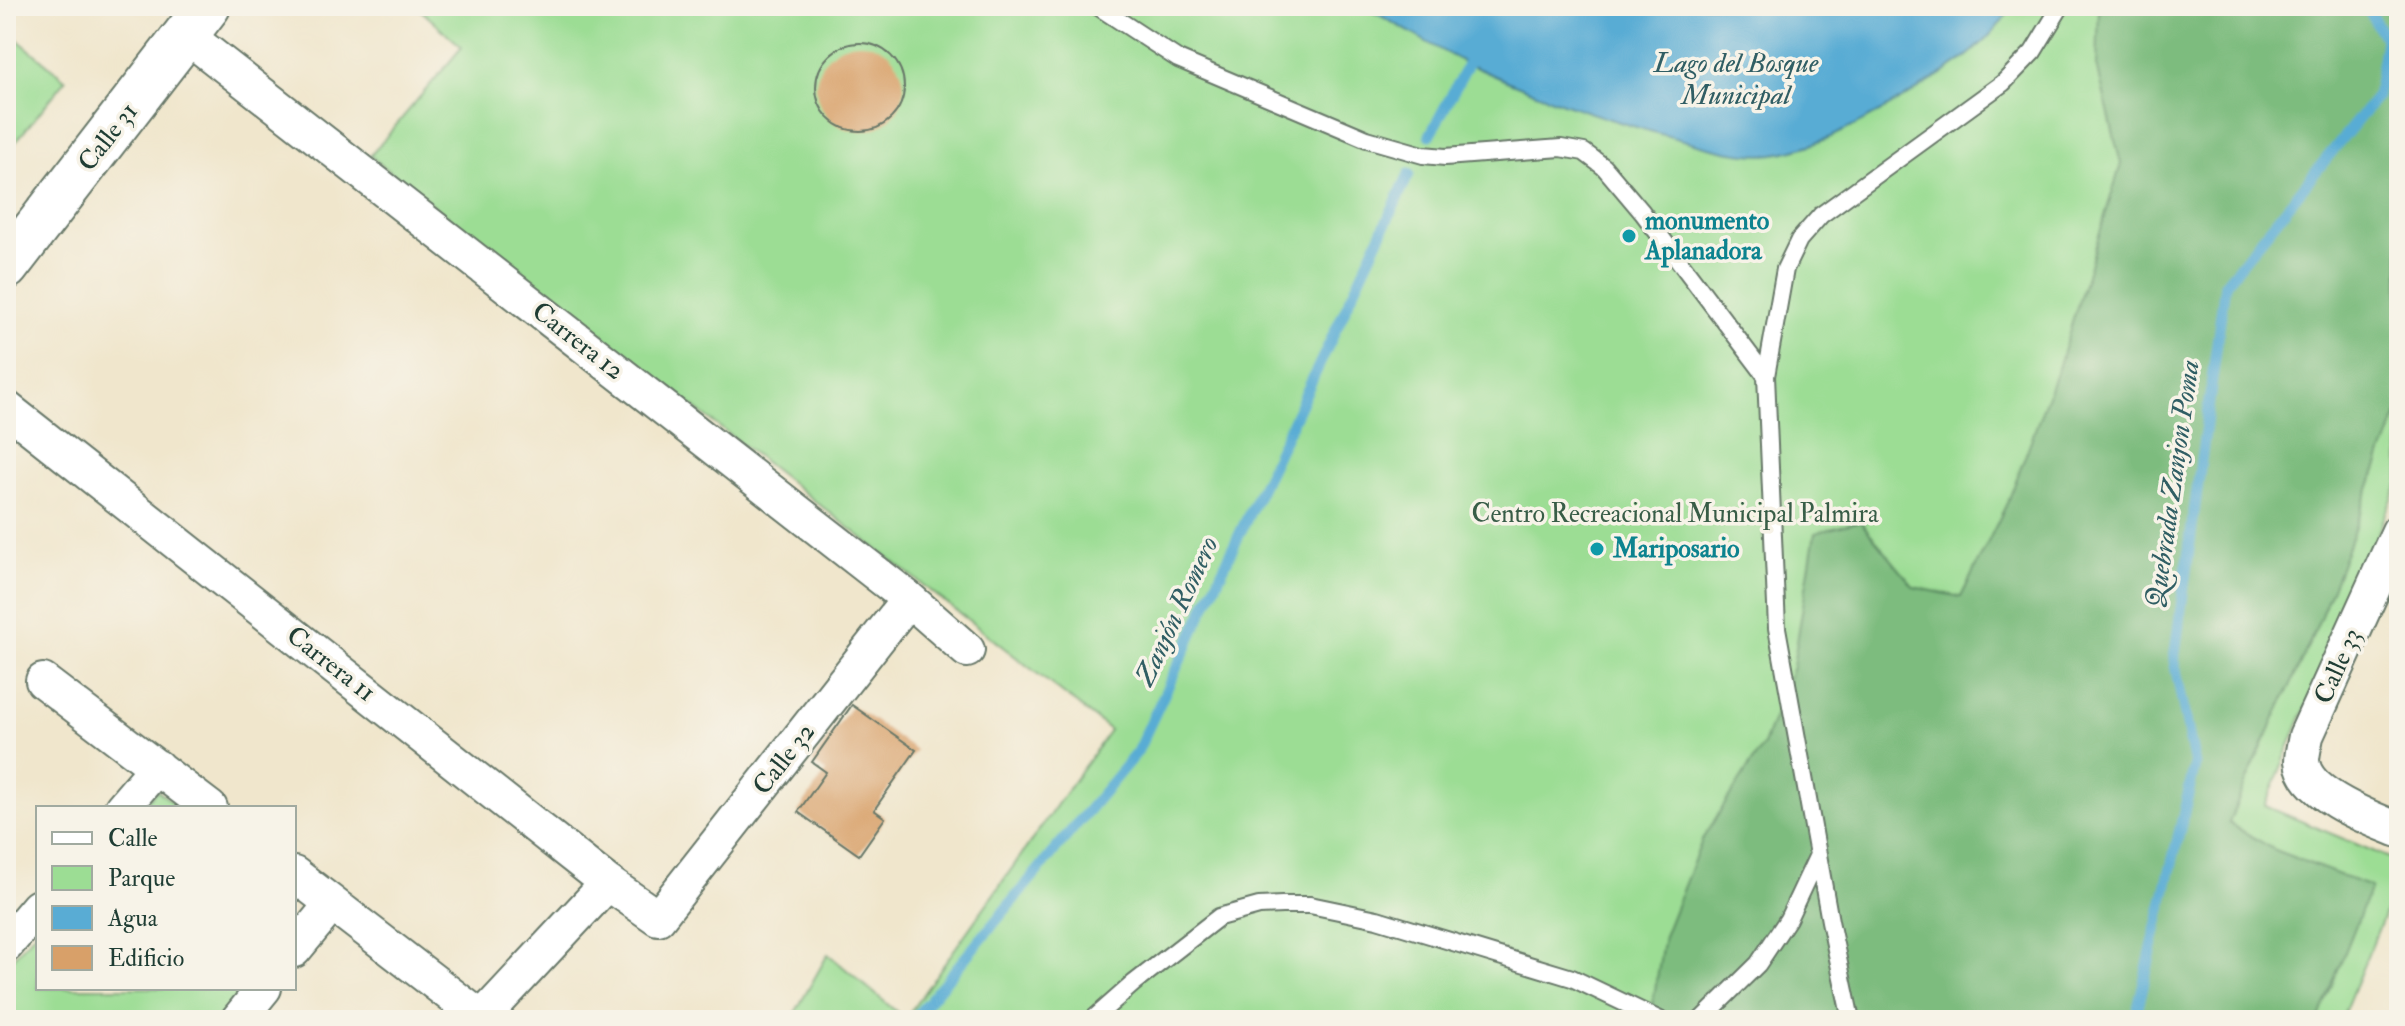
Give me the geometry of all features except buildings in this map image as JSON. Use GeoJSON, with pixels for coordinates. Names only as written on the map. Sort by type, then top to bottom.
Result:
{"type":"FeatureCollection","features":[{"type":"Feature","properties":{"kind":"main road","name":"Calle 31"},"geometry":{"type":"LineString","coordinates":[[6,267],[198,21]]}},
{"type":"Feature","properties":{"kind":"street","name":"Carrera 12"},"geometry":{"type":"LineString","coordinates":[[198,21],[909,599],[967,650]]}},
{"type":"Feature","properties":{"kind":"street","name":"Carrera 11"},"geometry":{"type":"LineString","coordinates":[[6,408],[608,883],[658,918]]}},
{"type":"Feature","properties":{"kind":"street","name":"Calle 33"},"geometry":{"type":"LineString","coordinates":[[2399,531],[2306,736],[2302,760],[2305,772],[2319,788],[2337,801],[2399,830]]}},
{"type":"Feature","properties":{"kind":"street","name":"Calle 32"},"geometry":{"type":"LineString","coordinates":[[658,918],[909,599]]}},
{"type":"Feature","properties":{"kind":"street"},"geometry":{"type":"LineString","coordinates":[[43,681],[207,806]]}},
{"type":"Feature","properties":{"kind":"street"},"geometry":{"type":"LineString","coordinates":[[124,806],[157,767]]}},
{"type":"Feature","properties":{"kind":"street"},"geometry":{"type":"LineString","coordinates":[[296,876],[481,1019],[608,883]]}},
{"type":"Feature","properties":{"kind":"street"},"geometry":{"type":"LineString","coordinates":[[296,948],[332,904]]}},
{"type":"Feature","properties":{"kind":"street"},"geometry":{"type":"LineString","coordinates":[[6,945],[36,909]]}},
{"type":"Feature","properties":{"kind":"street"},"geometry":{"type":"LineString","coordinates":[[238,1020],[262,990]]}},
{"type":"Feature","properties":{"kind":"lane"},"geometry":{"type":"LineString","coordinates":[[1097,6],[1178,59],[1367,139],[1423,155],[1445,157],[1561,148],[1584,152],[1604,167],[1642,212],[1766,376]]}},
{"type":"Feature","properties":{"kind":"lane"},"geometry":{"type":"LineString","coordinates":[[1851,1020],[1777,628],[1766,376],[1785,269],[1799,240],[1821,215],[2003,83],[2033,52],[2061,6]]}},
{"type":"Feature","properties":{"kind":"lane"},"geometry":{"type":"LineString","coordinates":[[1701,1020],[1758,964],[1788,919],[1818,855]]}},
{"type":"Feature","properties":{"kind":"lane"},"geometry":{"type":"LineString","coordinates":[[1092,1020],[1219,917],[1259,906],[1310,905],[1377,919],[1572,978],[1660,1020]]}},
{"type":"Feature","properties":{"kind":"green space","name":"Centro Recreacional Municipal Palmira"},"geometry":{"type":"Polygon","coordinates":[[[416,6],[2399,6],[2399,482],[2265,806],[2399,862],[2399,879],[2341,1020],[791,1020],[828,954],[905,1019],[1110,730],[370,156],[462,47],[416,6]]]}},
{"type":"Feature","properties":{"kind":"green space"},"geometry":{"type":"Polygon","coordinates":[[[2099,6],[2399,6],[2399,412],[2314,633],[2229,823],[2277,851],[2371,887],[2318,1020],[1650,1020],[1664,936],[1703,838],[1763,745],[1793,666],[1815,533],[1860,521],[1914,587],[1961,597],[2009,499],[2058,368],[2121,164],[2097,66],[2099,6]]]}},
{"type":"Feature","properties":{"kind":"green space"},"geometry":{"type":"Polygon","coordinates":[[[6,30],[66,80],[6,154],[6,30]]]}},
{"type":"Feature","properties":{"kind":"green space"},"geometry":{"type":"Polygon","coordinates":[[[157,790],[177,806],[143,806],[157,790]]]}},
{"type":"Feature","properties":{"kind":"green space"},"geometry":{"type":"Polygon","coordinates":[[[36,931],[36,990],[243,990],[219,1020],[6,1020],[6,966],[36,931]]]}},
{"type":"Feature","properties":{"kind":"water","name":"Lago del Bosque Municipal"},"geometry":{"type":"Polygon","coordinates":[[[1361,6],[2012,6],[1977,48],[1902,99],[1824,140],[1791,151],[1762,155],[1702,145],[1625,124],[1546,97],[1454,57],[1361,6]]]}},
{"type":"Feature","properties":{"kind":"waterway","name":"Quebrada Zanjon Poma"},"geometry":{"type":"LineString","coordinates":[[2135,1020],[2195,765],[2174,660],[2225,284],[2377,96],[2386,40],[2366,6]]}},
{"type":"Feature","properties":{"kind":"waterway","name":"Zanjón Romero"},"geometry":{"type":"LineString","coordinates":[[1430,135],[1468,64],[1478,53]]}},
{"type":"Feature","properties":{"kind":"waterway","name":"Zanjón Romero"},"geometry":{"type":"LineString","coordinates":[[913,1020],[1137,752],[1409,174]]}},
{"type":"Feature","properties":{"kind":"place","name":"monumento Aplanadora"},"geometry":{"type":"Point","coordinates":[1629,236]}},
{"type":"Feature","properties":{"kind":"place","name":"Mariposario"},"geometry":{"type":"Point","coordinates":[1597,549]}}]}
